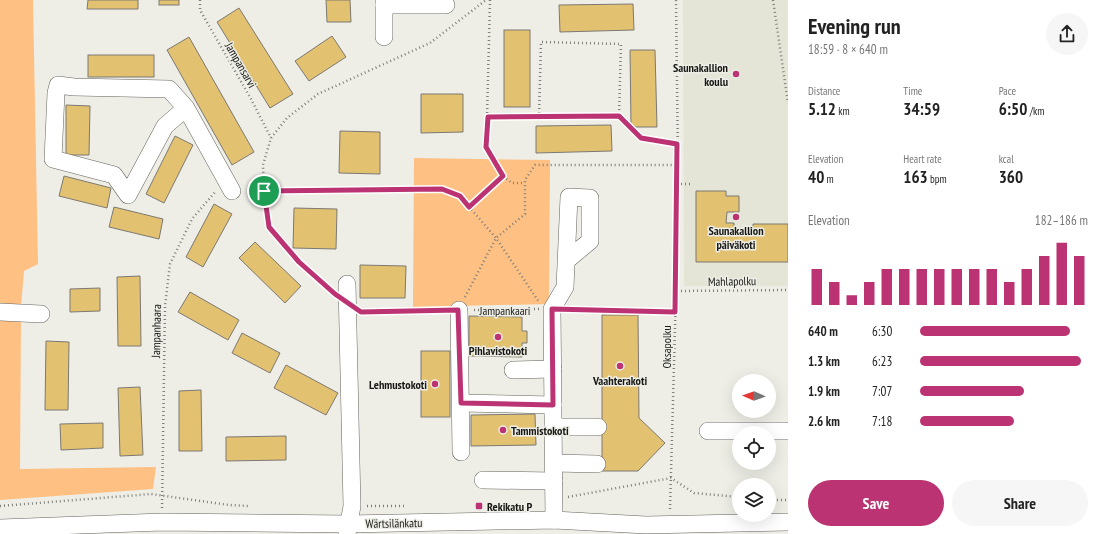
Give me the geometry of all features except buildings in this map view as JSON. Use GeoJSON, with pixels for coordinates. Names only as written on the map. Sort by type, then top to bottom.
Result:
{"type":"FeatureCollection","features":[{"type":"Feature","properties":{"kind":"street"},"geometry":{"type":"LineString","coordinates":[[384,37],[384,2],[446,4]]}},
{"type":"Feature","properties":{"kind":"street"},"geometry":{"type":"LineString","coordinates":[[186,108],[165,126],[128,195],[114,175],[53,159],[56,93],[58,85],[74,87],[169,89],[186,108],[232,191]]}},
{"type":"Feature","properties":{"kind":"street"},"geometry":{"type":"LineString","coordinates":[[554,520],[553,369],[548,309],[565,288],[566,260]]}},
{"type":"Feature","properties":{"kind":"street"},"geometry":{"type":"LineString","coordinates":[[347,284],[349,304],[352,506],[348,529]]}},
{"type":"Feature","properties":{"kind":"street"},"geometry":{"type":"LineString","coordinates":[[458,310],[461,452]]}},
{"type":"Feature","properties":{"kind":"street"},"geometry":{"type":"LineString","coordinates":[[0,312],[41,314]]}},
{"type":"Feature","properties":{"kind":"street"},"geometry":{"type":"LineString","coordinates":[[513,370],[553,369]]}},
{"type":"Feature","properties":{"kind":"street"},"geometry":{"type":"LineString","coordinates":[[461,403],[553,405]]}},
{"type":"Feature","properties":{"kind":"street"},"geometry":{"type":"LineString","coordinates":[[553,427],[598,427]]}},
{"type":"Feature","properties":{"kind":"street"},"geometry":{"type":"LineString","coordinates":[[708,431],[788,431]]}},
{"type":"Feature","properties":{"kind":"street"},"geometry":{"type":"LineString","coordinates":[[554,463],[597,464]]}},
{"type":"Feature","properties":{"kind":"street"},"geometry":{"type":"LineString","coordinates":[[483,480],[554,481]]}},
{"type":"Feature","properties":{"kind":"street","name":"Wärtsilänkatu"},"geometry":{"type":"LineString","coordinates":[[0,528],[162,522],[348,529],[472,528],[554,520],[646,529],[788,522]]}},
{"type":"Feature","properties":{"kind":"path","name":"Jampansarvi"},"geometry":{"type":"LineString","coordinates":[[200,0],[200,10],[251,99],[271,138]]}},
{"type":"Feature","properties":{"kind":"path","name":"Jampankaari"},"geometry":{"type":"LineString","coordinates":[[486,0],[430,43],[318,94],[287,118],[271,138],[263,165],[264,191],[269,227],[299,262],[349,304],[361,312],[548,309],[675,312]]}},
{"type":"Feature","properties":{"kind":"path"},"geometry":{"type":"LineString","coordinates":[[490,0],[486,147],[503,176],[512,183],[525,184]]}},
{"type":"Feature","properties":{"kind":"path","name":"Oksapolku"},"geometry":{"type":"LineString","coordinates":[[670,509],[674,406],[678,165],[676,0]]}},
{"type":"Feature","properties":{"kind":"path"},"geometry":{"type":"LineString","coordinates":[[774,0],[788,103]]}},
{"type":"Feature","properties":{"kind":"path"},"geometry":{"type":"LineString","coordinates":[[539,117],[541,42],[621,44],[619,116]]}},
{"type":"Feature","properties":{"kind":"path"},"geometry":{"type":"LineString","coordinates":[[488,117],[619,116],[641,138],[677,144]]}},
{"type":"Feature","properties":{"kind":"path"},"geometry":{"type":"LineString","coordinates":[[458,310],[496,238],[525,214],[525,180],[535,165],[678,165]]}},
{"type":"Feature","properties":{"kind":"path"},"geometry":{"type":"LineString","coordinates":[[469,207],[503,176]]}},
{"type":"Feature","properties":{"kind":"path"},"geometry":{"type":"LineString","coordinates":[[677,184],[690,184]]}},
{"type":"Feature","properties":{"kind":"path","name":"Jampanhaara"},"geometry":{"type":"LineString","coordinates":[[162,522],[165,306],[170,264],[192,219],[215,191],[442,189],[460,196],[496,238],[548,309]]}},
{"type":"Feature","properties":{"kind":"path","name":"Mahlapolku"},"geometry":{"type":"LineString","coordinates":[[676,291],[788,290]]}},
{"type":"Feature","properties":{"kind":"path"},"geometry":{"type":"LineString","coordinates":[[555,500],[671,478],[694,493],[732,496]]}},
{"type":"Feature","properties":{"kind":"path"},"geometry":{"type":"LineString","coordinates":[[0,506],[151,494],[230,505],[253,506]]}},
{"type":"Feature","properties":{"kind":"path"},"geometry":{"type":"LineString","coordinates":[[776,500],[788,500]]}},
{"type":"Feature","properties":{"kind":"path"},"geometry":{"type":"LineString","coordinates":[[352,506],[407,506]]}},
{"type":"Feature","properties":{"kind":"shaded area"},"geometry":{"type":"Polygon","coordinates":[[[0,0],[33,0],[38,264],[24,271],[21,307],[0,306],[0,0]]]}},
{"type":"Feature","properties":{"kind":"shaded area"},"geometry":{"type":"Polygon","coordinates":[[[683,0],[788,0],[788,286],[684,286],[683,0]]]}},
{"type":"Feature","properties":{"kind":"shaded area"},"geometry":{"type":"Polygon","coordinates":[[[414,158],[550,160],[549,304],[413,307],[414,158]]]}},
{"type":"Feature","properties":{"kind":"shaded area"},"geometry":{"type":"Polygon","coordinates":[[[0,318],[21,319],[20,469],[156,467],[153,489],[0,500],[0,318]]]}},
{"type":"Feature","properties":{"kind":"place","name":"Saunakallion koulu"},"geometry":{"type":"Point","coordinates":[736,74]}},
{"type":"Feature","properties":{"kind":"place","name":"Saunakallion päiväkoti"},"geometry":{"type":"Point","coordinates":[736,217]}},
{"type":"Feature","properties":{"kind":"place","name":"Pihlavistokoti"},"geometry":{"type":"Point","coordinates":[498,337]}},
{"type":"Feature","properties":{"kind":"place","name":"Vaahterakoti"},"geometry":{"type":"Point","coordinates":[620,366]}},
{"type":"Feature","properties":{"kind":"place","name":"Lehmustokoti"},"geometry":{"type":"Point","coordinates":[435,384]}},
{"type":"Feature","properties":{"kind":"place","name":"Tammistokoti"},"geometry":{"type":"Point","coordinates":[503,430]}},
{"type":"Feature","properties":{"kind":"place","name":"Rekikatu P"},"geometry":{"type":"Point","coordinates":[479,506]}},
{"type":"Feature","properties":{"kind":"route"},"geometry":{"type":"LineString","coordinates":[[619,116],[641,138],[677,144],[678,165],[675,312],[552,309],[553,405],[461,403],[458,310],[361,312],[335,294],[299,262],[269,227],[264,191],[442,189],[460,196],[469,207],[503,176],[486,147],[488,117],[619,116]]}}]}
